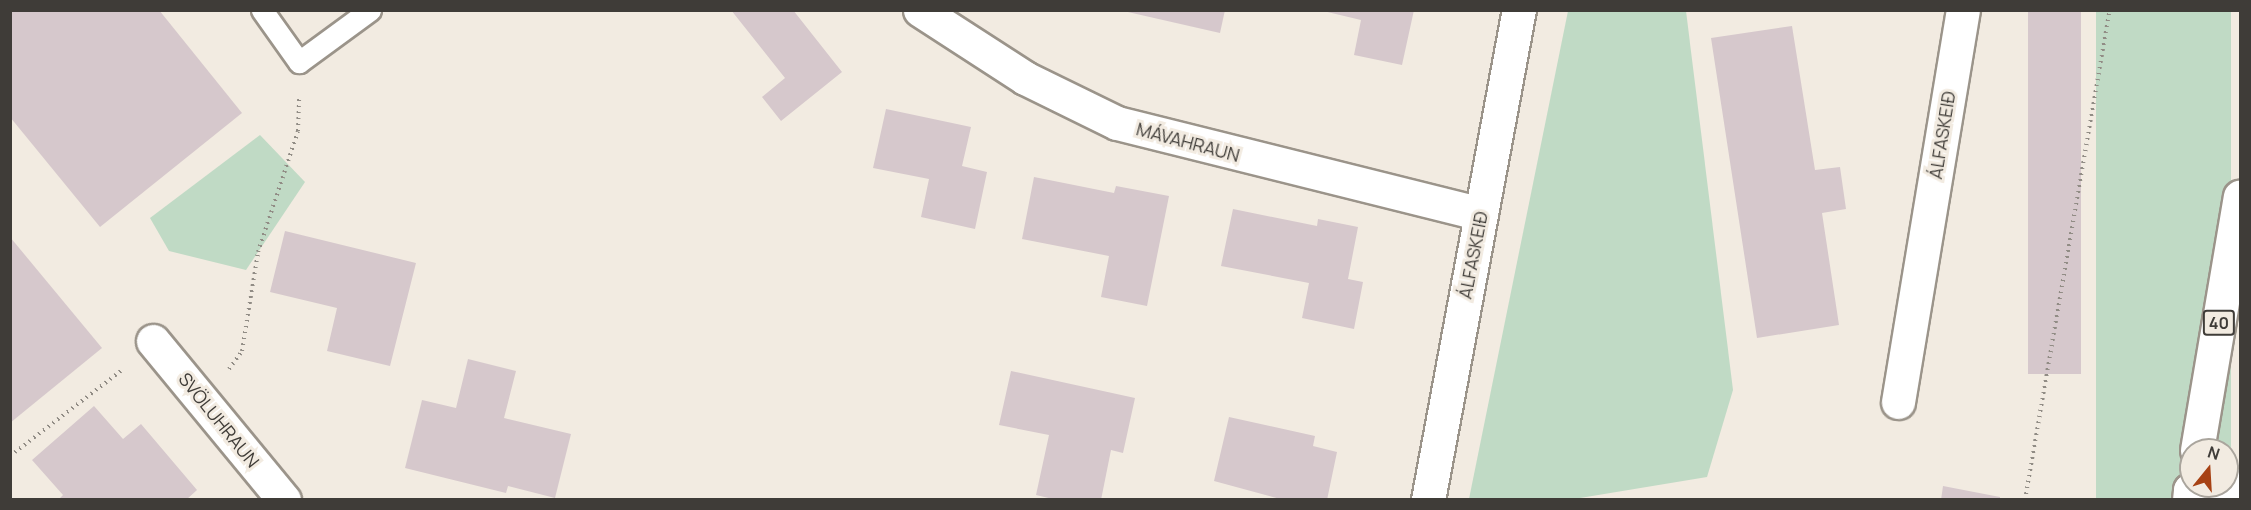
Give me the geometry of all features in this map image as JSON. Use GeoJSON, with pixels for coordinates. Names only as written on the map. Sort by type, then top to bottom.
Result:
{"type":"FeatureCollection","features":[{"type":"Feature","properties":{"kind":"main road","name":"MÁVAHRAUN"},"geometry":{"type":"LineString","coordinates":[[920,10],[1025,78],[1117,123],[1226,153],[1481,214]]}},
{"type":"Feature","properties":{"kind":"main road","name":"ÁLFASKEIÐ"},"geometry":{"type":"LineString","coordinates":[[1428,500],[1519,10]]}},
{"type":"Feature","properties":{"kind":"main road","name":"ÁLFASKEIÐ"},"geometry":{"type":"LineString","coordinates":[[1898,402],[1963,10]]}},
{"type":"Feature","properties":{"kind":"main road","name":"40"},"geometry":{"type":"LineString","coordinates":[[2199,438],[2241,197]]}},
{"type":"Feature","properties":{"kind":"main road","name":"SVÖLUHRAUN"},"geometry":{"type":"LineString","coordinates":[[153,341],[207,402],[284,500]]}},
{"type":"Feature","properties":{"kind":"lane"},"geometry":{"type":"LineString","coordinates":[[262,10],[299,62],[370,10]]}},
{"type":"Feature","properties":{"kind":"path"},"geometry":{"type":"LineString","coordinates":[[2025,500],[2110,10]]}},
{"type":"Feature","properties":{"kind":"path"},"geometry":{"type":"LineString","coordinates":[[207,402],[242,351],[258,252],[298,131],[299,62]]}},
{"type":"Feature","properties":{"kind":"path"},"geometry":{"type":"LineString","coordinates":[[10,456],[134,361],[153,341]]}},
{"type":"Feature","properties":{"kind":"green space"},"geometry":{"type":"Polygon","coordinates":[[[1568,11],[1686,11],[1733,390],[1707,477],[1574,499],[1469,499],[1568,11]]]}},
{"type":"Feature","properties":{"kind":"green space"},"geometry":{"type":"Polygon","coordinates":[[[2096,11],[2231,11],[2231,438],[2179,438],[2179,498],[2231,498],[2231,500],[2096,500],[2096,11]]]}},
{"type":"Feature","properties":{"kind":"green space"},"geometry":{"type":"Polygon","coordinates":[[[260,135],[305,182],[246,270],[169,251],[150,218],[260,135]]]}},
{"type":"Feature","properties":{"kind":"building"},"geometry":{"type":"Polygon","coordinates":[[[10,10],[159,10],[242,113],[100,227],[10,117],[10,10]]]}},
{"type":"Feature","properties":{"kind":"building"},"geometry":{"type":"Polygon","coordinates":[[[731,10],[793,10],[842,72],[781,121],[762,97],[785,78],[731,10]]]}},
{"type":"Feature","properties":{"kind":"building"},"geometry":{"type":"Polygon","coordinates":[[[1119,10],[1225,10],[1220,33],[1119,10]]]}},
{"type":"Feature","properties":{"kind":"building"},"geometry":{"type":"Polygon","coordinates":[[[1319,10],[1414,10],[1402,65],[1354,55],[1361,20],[1319,10]]]}},
{"type":"Feature","properties":{"kind":"building"},"geometry":{"type":"Polygon","coordinates":[[[2028,10],[2081,10],[2081,374],[2028,374],[2028,10]]]}},
{"type":"Feature","properties":{"kind":"building"},"geometry":{"type":"Polygon","coordinates":[[[1792,26],[1815,170],[1840,167],[1846,209],[1822,213],[1839,325],[1757,338],[1711,38],[1792,26]]]}},
{"type":"Feature","properties":{"kind":"building"},"geometry":{"type":"Polygon","coordinates":[[[886,109],[971,127],[962,166],[987,172],[975,229],[921,217],[929,179],[873,168],[886,109]]]}},
{"type":"Feature","properties":{"kind":"building"},"geometry":{"type":"Polygon","coordinates":[[[1034,177],[1114,193],[1116,186],[1169,196],[1147,306],[1101,297],[1109,256],[1022,239],[1034,177]]]}},
{"type":"Feature","properties":{"kind":"building"},"geometry":{"type":"Polygon","coordinates":[[[1233,209],[1317,226],[1318,219],[1358,227],[1348,279],[1363,282],[1354,329],[1302,318],[1309,283],[1221,266],[1233,209]]]}},
{"type":"Feature","properties":{"kind":"building"},"geometry":{"type":"Polygon","coordinates":[[[285,231],[416,263],[390,366],[327,351],[337,308],[270,292],[285,231]]]}},
{"type":"Feature","properties":{"kind":"building"},"geometry":{"type":"Polygon","coordinates":[[[10,237],[102,348],[10,423],[10,237]]]}},
{"type":"Feature","properties":{"kind":"building"},"geometry":{"type":"Polygon","coordinates":[[[468,359],[516,371],[504,418],[571,434],[555,498],[508,486],[506,493],[405,468],[422,400],[456,408],[468,359]]]}},
{"type":"Feature","properties":{"kind":"building"},"geometry":{"type":"Polygon","coordinates":[[[1011,371],[1135,398],[1123,453],[1111,450],[1101,500],[1057,500],[1036,495],[1049,435],[999,425],[1011,371]]]}},
{"type":"Feature","properties":{"kind":"building"},"geometry":{"type":"Polygon","coordinates":[[[94,406],[123,439],[141,424],[197,490],[186,500],[58,500],[63,495],[32,460],[94,406]]]}},
{"type":"Feature","properties":{"kind":"building"},"geometry":{"type":"Polygon","coordinates":[[[1229,417],[1315,436],[1313,446],[1337,452],[1327,500],[1284,500],[1214,481],[1229,417]]]}},
{"type":"Feature","properties":{"kind":"building"},"geometry":{"type":"Polygon","coordinates":[[[1943,486],[2000,497],[2000,500],[1941,500],[1943,486]]]}}]}
